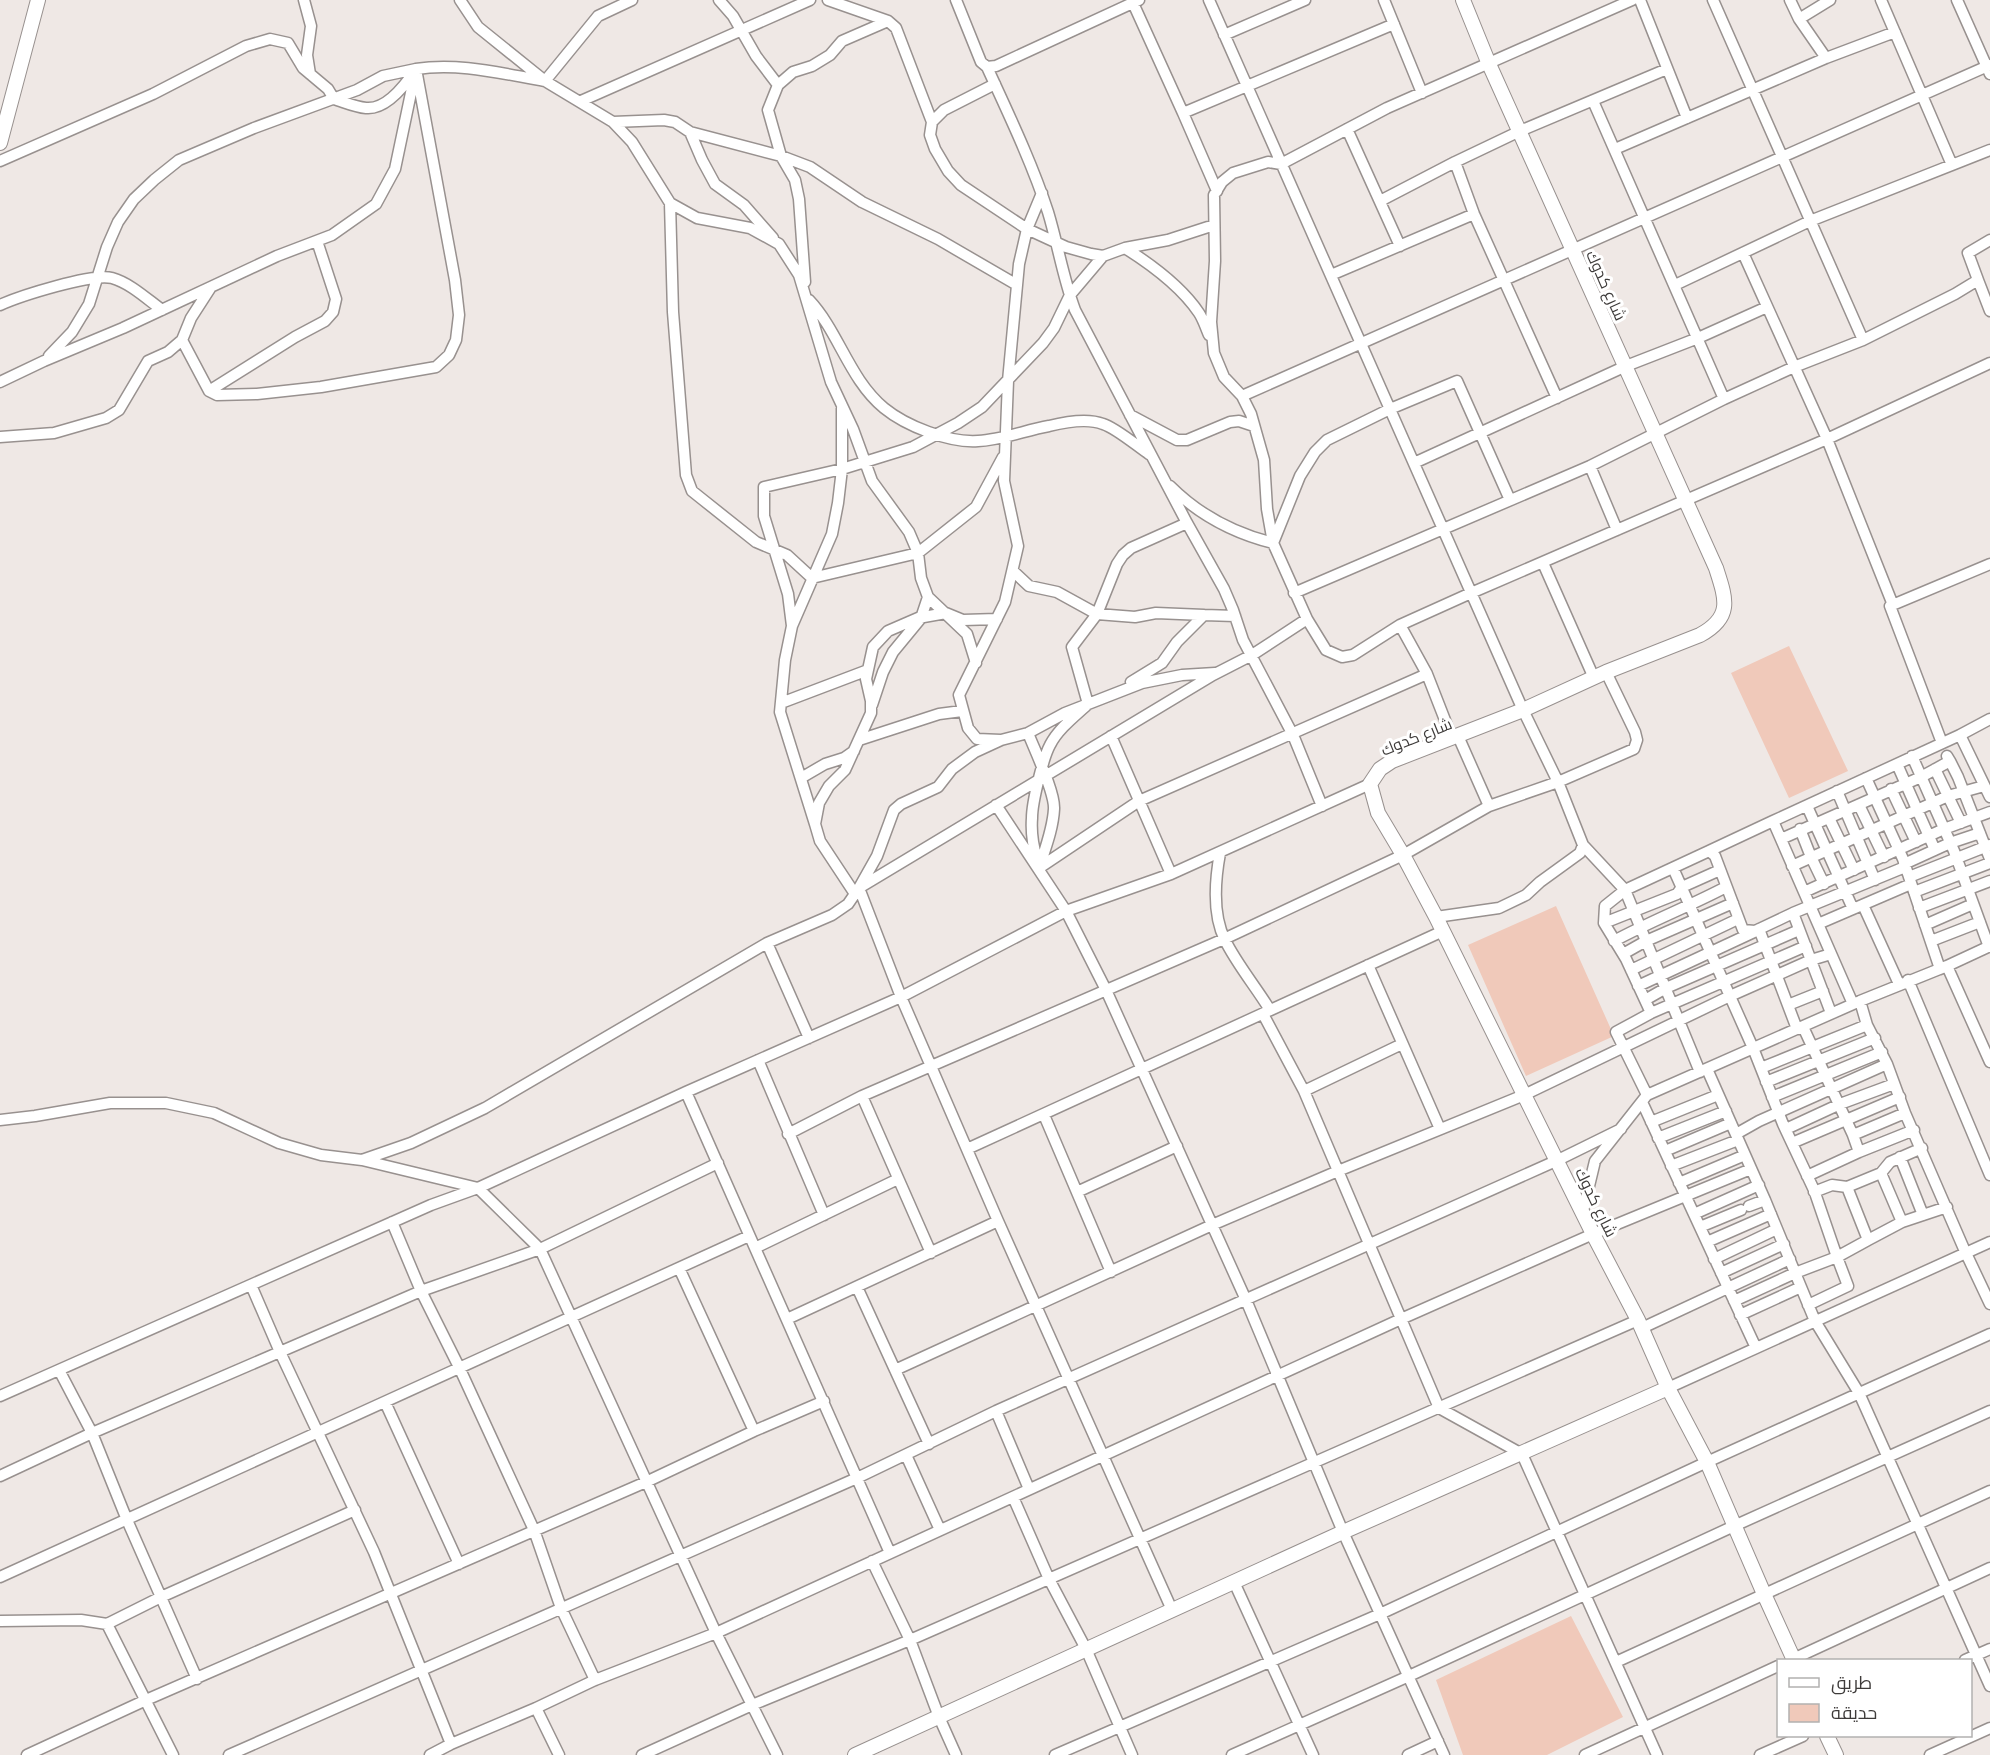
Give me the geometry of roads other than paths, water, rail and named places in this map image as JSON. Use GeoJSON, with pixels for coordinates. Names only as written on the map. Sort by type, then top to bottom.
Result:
{"type":"FeatureCollection","features":[{"type":"Feature","properties":{"kind":"street"},"geometry":{"type":"LineString","coordinates":[[0,143],[38,0]]}},
{"type":"Feature","properties":{"kind":"street"},"geometry":{"type":"LineString","coordinates":[[304,0],[311,26],[307,55],[310,74]]}},
{"type":"Feature","properties":{"kind":"street"},"geometry":{"type":"LineString","coordinates":[[460,0],[478,27],[545,81],[613,122],[632,142],[670,203],[697,218],[750,228],[779,244]]}},
{"type":"Feature","properties":{"kind":"street"},"geometry":{"type":"LineString","coordinates":[[545,81],[598,15],[632,0]]}},
{"type":"Feature","properties":{"kind":"street"},"geometry":{"type":"LineString","coordinates":[[719,0],[733,16],[756,56],[777,85]]}},
{"type":"Feature","properties":{"kind":"street"},"geometry":{"type":"LineString","coordinates":[[581,101],[810,0]]}},
{"type":"Feature","properties":{"kind":"street"},"geometry":{"type":"LineString","coordinates":[[828,0],[888,21],[896,28],[932,122],[930,135],[935,149],[948,171],[961,185],[1027,229],[1066,248],[1103,256]]}},
{"type":"Feature","properties":{"kind":"street"},"geometry":{"type":"LineString","coordinates":[[956,0],[981,62],[987,68],[995,84],[1042,194],[1070,295],[1082,323],[1186,523],[1224,589],[1243,640],[1293,735],[1322,806]]}},
{"type":"Feature","properties":{"kind":"street"},"geometry":{"type":"LineString","coordinates":[[1209,0],[1523,710],[1558,782],[1583,845],[1625,890],[1678,1020],[1726,1111],[1815,1321],[1859,1393],[1990,1686]]}},
{"type":"Feature","properties":{"kind":"street"},"geometry":{"type":"LineString","coordinates":[[1224,35],[1305,0]]}},
{"type":"Feature","properties":{"kind":"street"},"geometry":{"type":"LineString","coordinates":[[1384,0],[1422,93]]}},
{"type":"Feature","properties":{"kind":"street","name":"شارع كدوك"},"geometry":{"type":"LineString","coordinates":[[1462,0],[1716,568],[1725,597],[1724,615],[1710,630],[1700,635],[1600,675],[1523,710],[1392,761],[1380,769],[1370,784],[1378,813],[1436,917],[1640,1324],[1668,1388],[1707,1462],[1793,1659]]}},
{"type":"Feature","properties":{"kind":"street"},"geometry":{"type":"LineString","coordinates":[[1214,353],[1210,322],[1214,286],[1215,195],[1222,182],[1233,174],[1268,162],[1281,164],[1387,108],[1632,0]]}},
{"type":"Feature","properties":{"kind":"street"},"geometry":{"type":"LineString","coordinates":[[1640,0],[1687,118]]}},
{"type":"Feature","properties":{"kind":"street"},"geometry":{"type":"LineString","coordinates":[[1713,0],[1863,340]]}},
{"type":"Feature","properties":{"kind":"street"},"geometry":{"type":"LineString","coordinates":[[1790,0],[1798,19],[1826,58]]}},
{"type":"Feature","properties":{"kind":"street"},"geometry":{"type":"LineString","coordinates":[[1798,19],[1830,0]]}},
{"type":"Feature","properties":{"kind":"street"},"geometry":{"type":"LineString","coordinates":[[1881,0],[1952,165]]}},
{"type":"Feature","properties":{"kind":"street"},"geometry":{"type":"LineString","coordinates":[[1242,396],[1923,94],[1989,68],[1956,0]]}},
{"type":"Feature","properties":{"kind":"street"},"geometry":{"type":"LineString","coordinates":[[987,68],[996,66],[1136,1],[1217,191]]}},
{"type":"Feature","properties":{"kind":"street"},"geometry":{"type":"LineString","coordinates":[[888,21],[842,41],[830,55],[812,66],[793,72],[777,85],[768,110],[781,156],[795,180],[799,199],[806,297],[828,325],[866,390],[884,408],[903,422],[950,438],[977,441],[1070,421],[1103,424],[1152,456]]}},
{"type":"Feature","properties":{"kind":"street"},"geometry":{"type":"LineString","coordinates":[[1183,113],[1394,24]]}},
{"type":"Feature","properties":{"kind":"street"},"geometry":{"type":"LineString","coordinates":[[1615,149],[1826,58],[1895,32]]}},
{"type":"Feature","properties":{"kind":"street"},"geometry":{"type":"LineString","coordinates":[[0,161],[153,94],[246,46],[270,39],[288,43],[303,68],[328,89],[334,99],[368,108],[384,102],[400,91],[416,69]]}},
{"type":"Feature","properties":{"kind":"street"},"geometry":{"type":"LineString","coordinates":[[44,361],[64,341],[89,304],[112,234],[125,210],[143,189],[179,160],[254,128],[357,90],[383,76],[449,65],[545,81]]}},
{"type":"Feature","properties":{"kind":"street"},"geometry":{"type":"LineString","coordinates":[[0,382],[277,256],[332,235],[376,204],[395,169],[416,69]]}},
{"type":"Feature","properties":{"kind":"street"},"geometry":{"type":"LineString","coordinates":[[182,340],[209,391],[217,395],[257,394],[321,387],[436,367],[449,356],[456,340],[459,315],[455,280],[416,69]]}},
{"type":"Feature","properties":{"kind":"street"},"geometry":{"type":"LineString","coordinates":[[1380,201],[1521,131],[1667,69]]}},
{"type":"Feature","properties":{"kind":"street"},"geometry":{"type":"LineString","coordinates":[[932,122],[944,110],[995,84]]}},
{"type":"Feature","properties":{"kind":"street"},"geometry":{"type":"LineString","coordinates":[[1593,101],[1724,399]]}},
{"type":"Feature","properties":{"kind":"street"},"geometry":{"type":"LineString","coordinates":[[613,122],[664,120],[675,122],[690,132],[781,156],[810,167],[862,202],[938,239],[1017,285]]}},
{"type":"Feature","properties":{"kind":"street"},"geometry":{"type":"LineString","coordinates":[[1347,129],[1400,246]]}},
{"type":"Feature","properties":{"kind":"street"},"geometry":{"type":"LineString","coordinates":[[690,132],[716,184],[744,204],[779,244],[799,275],[831,382],[853,429],[872,481],[909,531],[918,553],[921,578],[928,597],[967,634],[975,663]]}},
{"type":"Feature","properties":{"kind":"street"},"geometry":{"type":"LineString","coordinates":[[1675,285],[1810,221],[1990,150]]}},
{"type":"Feature","properties":{"kind":"street"},"geometry":{"type":"LineString","coordinates":[[1455,162],[1474,214],[1557,398]]}},
{"type":"Feature","properties":{"kind":"street"},"geometry":{"type":"LineString","coordinates":[[1001,740],[977,738],[968,728],[959,695],[1005,602],[1018,546],[1004,481],[1008,381],[1019,264],[1027,229],[1042,194]]}},
{"type":"Feature","properties":{"kind":"street"},"geometry":{"type":"LineString","coordinates":[[670,203],[673,312],[686,475],[692,490],[702,499],[756,542],[787,555],[812,578]]}},
{"type":"Feature","properties":{"kind":"street"},"geometry":{"type":"LineString","coordinates":[[1331,275],[1474,214]]}},
{"type":"Feature","properties":{"kind":"street"},"geometry":{"type":"LineString","coordinates":[[792,626],[788,594],[764,516],[764,487],[842,469],[913,447],[939,435],[982,407],[1043,343],[1054,328],[1070,295],[1103,256],[1125,248],[1168,240],[1214,227]]}},
{"type":"Feature","properties":{"kind":"street"},"geometry":{"type":"LineString","coordinates":[[1990,240],[1968,253],[1990,311]]}},
{"type":"Feature","properties":{"kind":"street"},"geometry":{"type":"LineString","coordinates":[[209,391],[295,337],[325,321],[333,312],[336,299],[317,241]]}},
{"type":"Feature","properties":{"kind":"street"},"geometry":{"type":"LineString","coordinates":[[1125,248],[1157,270],[1200,313],[1224,377],[1242,396],[1254,426],[1264,460],[1272,543],[1306,619],[1326,650],[1342,657],[1353,655],[1400,625],[1827,439],[1990,363]]}},
{"type":"Feature","properties":{"kind":"street"},"geometry":{"type":"LineString","coordinates":[[1743,253],[1827,439],[1893,605]]}},
{"type":"Feature","properties":{"kind":"street"},"geometry":{"type":"LineString","coordinates":[[0,305],[42,290],[99,277],[112,278],[132,288],[162,310]]}},
{"type":"Feature","properties":{"kind":"street"},"geometry":{"type":"LineString","coordinates":[[1294,593],[1590,466],[1724,399],[1794,367],[1863,340],[1978,280]]}},
{"type":"Feature","properties":{"kind":"street"},"geometry":{"type":"LineString","coordinates":[[0,437],[54,432],[106,418],[119,410],[148,361],[168,352],[182,340],[191,318],[211,287]]}},
{"type":"Feature","properties":{"kind":"street"},"geometry":{"type":"LineString","coordinates":[[1414,463],[1626,366],[1698,338],[1767,307]]}},
{"type":"Feature","properties":{"kind":"street"},"geometry":{"type":"LineString","coordinates":[[1272,543],[1300,476],[1314,452],[1327,440],[1390,409],[1457,381],[1510,500]]}},
{"type":"Feature","properties":{"kind":"street"},"geometry":{"type":"LineString","coordinates":[[842,405],[842,469],[832,534],[792,626],[785,660],[780,712],[820,841],[857,891],[998,1221],[1172,1610]]}},
{"type":"Feature","properties":{"kind":"street"},"geometry":{"type":"LineString","coordinates":[[1130,414],[1178,440],[1186,440],[1230,422],[1239,421],[1254,426]]}},
{"type":"Feature","properties":{"kind":"street"},"geometry":{"type":"LineString","coordinates":[[812,578],[918,553],[976,507],[1005,454]]}},
{"type":"Feature","properties":{"kind":"street"},"geometry":{"type":"LineString","coordinates":[[1590,466],[1617,530]]}},
{"type":"Feature","properties":{"kind":"street"},"geometry":{"type":"LineString","coordinates":[[1162,477],[1188,502],[1218,522],[1272,543]]}},
{"type":"Feature","properties":{"kind":"street"},"geometry":{"type":"LineString","coordinates":[[1088,704],[1072,647],[1097,614],[1117,564],[1123,555],[1131,548],[1186,523]]}},
{"type":"Feature","properties":{"kind":"street"},"geometry":{"type":"LineString","coordinates":[[788,1134],[862,1096],[1224,939],[1403,855],[1489,806],[1558,782],[1635,749],[1637,740],[1635,732],[1600,675],[1543,563]]}},
{"type":"Feature","properties":{"kind":"street"},"geometry":{"type":"LineString","coordinates":[[1942,743],[1890,606],[1990,564]]}},
{"type":"Feature","properties":{"kind":"street"},"geometry":{"type":"LineString","coordinates":[[1013,571],[1029,586],[1056,592],[1097,614],[1135,617],[1156,613],[1235,616]]}},
{"type":"Feature","properties":{"kind":"street"},"geometry":{"type":"LineString","coordinates":[[871,707],[883,672],[893,652],[921,618],[928,597]]}},
{"type":"Feature","properties":{"kind":"street"},"geometry":{"type":"LineString","coordinates":[[815,824],[819,803],[829,786],[845,770],[871,713],[866,679],[873,647],[888,631],[921,618],[946,613],[963,620],[997,620]]}},
{"type":"Feature","properties":{"kind":"street"},"geometry":{"type":"LineString","coordinates":[[1110,695],[1162,663],[1177,642],[1204,615]]}},
{"type":"Feature","properties":{"kind":"street"},"geometry":{"type":"LineString","coordinates":[[857,891],[996,806],[1042,774],[1252,655],[1306,619]]}},
{"type":"Feature","properties":{"kind":"street"},"geometry":{"type":"LineString","coordinates":[[1400,625],[1427,674],[1489,806]]}},
{"type":"Feature","properties":{"kind":"street"},"geometry":{"type":"LineString","coordinates":[[781,703],[868,670]]}},
{"type":"Feature","properties":{"kind":"street"},"geometry":{"type":"LineString","coordinates":[[362,1160],[411,1143],[485,1108],[767,944],[832,915],[849,904],[877,856],[894,810],[901,804],[938,788],[952,769],[975,752],[1001,740],[1028,734],[1065,713],[1142,683],[1182,675],[1217,673]]}},
{"type":"Feature","properties":{"kind":"street"},"geometry":{"type":"LineString","coordinates":[[1039,868],[1139,801],[1427,674]]}},
{"type":"Feature","properties":{"kind":"street"},"geometry":{"type":"LineString","coordinates":[[1039,868],[1034,850],[1032,816],[1050,744],[1070,720],[1088,704]]}},
{"type":"Feature","properties":{"kind":"street"},"geometry":{"type":"LineString","coordinates":[[859,740],[939,714],[962,711]]}},
{"type":"Feature","properties":{"kind":"street"},"geometry":{"type":"LineString","coordinates":[[1651,1013],[1623,954],[1604,923],[1605,906],[1625,890],[1990,719]]}},
{"type":"Feature","properties":{"kind":"street"},"geometry":{"type":"LineString","coordinates":[[1028,734],[1054,806],[1049,839],[1039,868]]}},
{"type":"Feature","properties":{"kind":"street"},"geometry":{"type":"LineString","coordinates":[[1960,735],[1990,797]]}},
{"type":"Feature","properties":{"kind":"street"},"geometry":{"type":"LineString","coordinates":[[1111,736],[1171,874]]}},
{"type":"Feature","properties":{"kind":"street"},"geometry":{"type":"LineString","coordinates":[[801,778],[854,751]]}},
{"type":"Feature","properties":{"kind":"street"},"geometry":{"type":"LineString","coordinates":[[1583,1211],[1595,1161],[1644,1098],[1856,1002],[1944,968],[1990,946],[1957,858],[1912,756]]}},
{"type":"Feature","properties":{"kind":"street"},"geometry":{"type":"LineString","coordinates":[[1638,986],[1793,913],[1875,880],[1962,873],[1990,861],[1988,846],[1980,833],[1958,777],[1948,759],[1921,777],[1781,839]]}},
{"type":"Feature","properties":{"kind":"street"},"geometry":{"type":"LineString","coordinates":[[1897,764],[1935,850]]}},
{"type":"Feature","properties":{"kind":"street"},"geometry":{"type":"LineString","coordinates":[[1935,769],[1961,823]]}},
{"type":"Feature","properties":{"kind":"street"},"geometry":{"type":"LineString","coordinates":[[1958,777],[1977,770]]}},
{"type":"Feature","properties":{"kind":"street"},"geometry":{"type":"LineString","coordinates":[[1866,778],[1899,850],[1931,941],[1990,1062]]}},
{"type":"Feature","properties":{"kind":"street"},"geometry":{"type":"LineString","coordinates":[[0,1396],[431,1205],[478,1188],[902,997],[1066,912],[1171,874],[1370,784]]}},
{"type":"Feature","properties":{"kind":"street"},"geometry":{"type":"LineString","coordinates":[[1792,866],[1948,796],[1984,786]]}},
{"type":"Feature","properties":{"kind":"street"},"geometry":{"type":"LineString","coordinates":[[1891,789],[1916,842]]}},
{"type":"Feature","properties":{"kind":"street"},"geometry":{"type":"LineString","coordinates":[[1837,791],[1875,880]]}},
{"type":"Feature","properties":{"kind":"street"},"geometry":{"type":"LineString","coordinates":[[1859,805],[1884,857]]}},
{"type":"Feature","properties":{"kind":"street"},"geometry":{"type":"LineString","coordinates":[[996,806],[1066,912],[1106,990],[1246,1300],[1343,1532],[1444,1755]]}},
{"type":"Feature","properties":{"kind":"street"},"geometry":{"type":"LineString","coordinates":[[1806,806],[1845,892],[1858,907],[1904,982],[1990,1175]]}},
{"type":"Feature","properties":{"kind":"street"},"geometry":{"type":"LineString","coordinates":[[1804,892],[1944,829],[1990,812]]}},
{"type":"Feature","properties":{"kind":"street"},"geometry":{"type":"LineString","coordinates":[[1829,818],[1854,870]]}},
{"type":"Feature","properties":{"kind":"street"},"geometry":{"type":"LineString","coordinates":[[1773,821],[1831,954],[1882,1052],[1905,1113],[1990,1304]]}},
{"type":"Feature","properties":{"kind":"street"},"geometry":{"type":"LineString","coordinates":[[1800,829],[1824,884]]}},
{"type":"Feature","properties":{"kind":"street"},"geometry":{"type":"LineString","coordinates":[[1909,877],[1935,850],[1980,833]]}},
{"type":"Feature","properties":{"kind":"street"},"geometry":{"type":"LineString","coordinates":[[1436,917],[1499,908],[1527,894],[1580,853],[1583,845]]}},
{"type":"Feature","properties":{"kind":"street"},"geometry":{"type":"LineString","coordinates":[[1818,924],[1858,907],[1909,877],[1988,846]]}},
{"type":"Feature","properties":{"kind":"street"},"geometry":{"type":"LineString","coordinates":[[1709,850],[1715,856],[1743,930],[1757,930]]}},
{"type":"Feature","properties":{"kind":"street"},"geometry":{"type":"LineString","coordinates":[[1220,853],[1217,872],[1217,914],[1224,939],[1270,1010]]}},
{"type":"Feature","properties":{"kind":"street"},"geometry":{"type":"LineString","coordinates":[[1673,868],[1814,1192],[1848,1286],[1809,1305]]}},
{"type":"Feature","properties":{"kind":"street"},"geometry":{"type":"LineString","coordinates":[[1604,923],[1677,894],[1682,887],[1720,870]]}},
{"type":"Feature","properties":{"kind":"street"},"geometry":{"type":"LineString","coordinates":[[1919,908],[1990,881]]}},
{"type":"Feature","properties":{"kind":"street"},"geometry":{"type":"LineString","coordinates":[[1614,941],[1691,906],[1726,887]]}},
{"type":"Feature","properties":{"kind":"street"},"geometry":{"type":"LineString","coordinates":[[1623,954],[1646,941],[1732,903]]}},
{"type":"Feature","properties":{"kind":"street"},"geometry":{"type":"LineString","coordinates":[[1925,925],[1974,904]]}},
{"type":"Feature","properties":{"kind":"street"},"geometry":{"type":"LineString","coordinates":[[1793,913],[1831,1013]]}},
{"type":"Feature","properties":{"kind":"street"},"geometry":{"type":"LineString","coordinates":[[1631,970],[1738,919]]}},
{"type":"Feature","properties":{"kind":"street"},"geometry":{"type":"LineString","coordinates":[[1931,941],[1980,922]]}},
{"type":"Feature","properties":{"kind":"street"},"geometry":{"type":"LineString","coordinates":[[1757,930],[1797,1029]]}},
{"type":"Feature","properties":{"kind":"street"},"geometry":{"type":"LineString","coordinates":[[1645,1000],[1666,988],[1799,930]]}},
{"type":"Feature","properties":{"kind":"street"},"geometry":{"type":"LineString","coordinates":[[967,1149],[1443,931]]}},
{"type":"Feature","properties":{"kind":"street"},"geometry":{"type":"LineString","coordinates":[[767,944],[809,1038]]}},
{"type":"Feature","properties":{"kind":"street"},"geometry":{"type":"LineString","coordinates":[[1756,1348],[1658,1138],[1616,1032],[1651,1013],[1806,946]]}},
{"type":"Feature","properties":{"kind":"street"},"geometry":{"type":"LineString","coordinates":[[895,1370],[1212,1226],[1338,1171],[1524,1095],[1730,996],[1811,960],[1831,954]]}},
{"type":"Feature","properties":{"kind":"street"},"geometry":{"type":"LineString","coordinates":[[1368,965],[1440,1129]]}},
{"type":"Feature","properties":{"kind":"street"},"geometry":{"type":"LineString","coordinates":[[1788,1005],[1823,991]]}},
{"type":"Feature","properties":{"kind":"street"},"geometry":{"type":"LineString","coordinates":[[1270,1010],[1263,1014],[1304,1091],[1439,1408],[1522,1454],[1657,1755]]}},
{"type":"Feature","properties":{"kind":"street"},"geometry":{"type":"LineString","coordinates":[[1761,1068],[1868,1025]]}},
{"type":"Feature","properties":{"kind":"street"},"geometry":{"type":"LineString","coordinates":[[1797,1029],[1804,1029],[1859,1152]]}},
{"type":"Feature","properties":{"kind":"street"},"geometry":{"type":"LineString","coordinates":[[1767,1082],[1875,1038]]}},
{"type":"Feature","properties":{"kind":"street"},"geometry":{"type":"LineString","coordinates":[[1304,1091],[1402,1044]]}},
{"type":"Feature","properties":{"kind":"street"},"geometry":{"type":"LineString","coordinates":[[1772,1097],[1882,1052]]}},
{"type":"Feature","properties":{"kind":"street"},"geometry":{"type":"LineString","coordinates":[[758,1060],[824,1215]]}},
{"type":"Feature","properties":{"kind":"street"},"geometry":{"type":"LineString","coordinates":[[1671,1166],[1735,1132],[1887,1064]]}},
{"type":"Feature","properties":{"kind":"street"},"geometry":{"type":"LineString","coordinates":[[1786,1129],[1839,1104],[1894,1084]]}},
{"type":"Feature","properties":{"kind":"street"},"geometry":{"type":"LineString","coordinates":[[687,1092],[890,1553]]}},
{"type":"Feature","properties":{"kind":"street"},"geometry":{"type":"LineString","coordinates":[[1651,1122],[1718,1095]]}},
{"type":"Feature","properties":{"kind":"street"},"geometry":{"type":"LineString","coordinates":[[862,1096],[931,1253]]}},
{"type":"Feature","properties":{"kind":"street"},"geometry":{"type":"LineString","coordinates":[[1792,1143],[1900,1097]]}},
{"type":"Feature","properties":{"kind":"street"},"geometry":{"type":"LineString","coordinates":[[0,1120],[110,1103],[166,1103],[214,1113],[279,1143],[321,1155],[362,1160],[478,1188],[540,1249],[716,1633],[777,1755]]}},
{"type":"Feature","properties":{"kind":"street"},"geometry":{"type":"LineString","coordinates":[[1658,1138],[1726,1111]]}},
{"type":"Feature","properties":{"kind":"street"},"geometry":{"type":"LineString","coordinates":[[1853,1135],[1905,1113]]}},
{"type":"Feature","properties":{"kind":"street"},"geometry":{"type":"LineString","coordinates":[[1044,1114],[1111,1272]]}},
{"type":"Feature","properties":{"kind":"street"},"geometry":{"type":"LineString","coordinates":[[228,1755],[857,1478],[996,1412],[1558,1160],[1621,1129]]}},
{"type":"Feature","properties":{"kind":"street"},"geometry":{"type":"LineString","coordinates":[[1807,1176],[1914,1130]]}},
{"type":"Feature","properties":{"kind":"street"},"geometry":{"type":"LineString","coordinates":[[1665,1151],[1735,1132]]}},
{"type":"Feature","properties":{"kind":"street"},"geometry":{"type":"LineString","coordinates":[[1077,1192],[1177,1146]]}},
{"type":"Feature","properties":{"kind":"street"},"geometry":{"type":"LineString","coordinates":[[1814,1192],[1832,1185],[1847,1187],[1881,1173],[1890,1161],[1922,1148]]}},
{"type":"Feature","properties":{"kind":"street"},"geometry":{"type":"LineString","coordinates":[[1679,1183],[1745,1155]]}},
{"type":"Feature","properties":{"kind":"street"},"geometry":{"type":"LineString","coordinates":[[1900,1157],[1923,1215]]}},
{"type":"Feature","properties":{"kind":"street"},"geometry":{"type":"LineString","coordinates":[[0,1476],[92,1433],[421,1291],[540,1249],[718,1163]]}},
{"type":"Feature","properties":{"kind":"street"},"geometry":{"type":"LineString","coordinates":[[430,1755],[595,1680],[716,1633],[1401,1319],[1593,1234],[1751,1169]]}},
{"type":"Feature","properties":{"kind":"street"},"geometry":{"type":"LineString","coordinates":[[1881,1173],[1902,1222]]}},
{"type":"Feature","properties":{"kind":"street"},"geometry":{"type":"LineString","coordinates":[[755,1248],[898,1179]]}},
{"type":"Feature","properties":{"kind":"street"},"geometry":{"type":"LineString","coordinates":[[1694,1214],[1759,1185]]}},
{"type":"Feature","properties":{"kind":"street"},"geometry":{"type":"LineString","coordinates":[[1847,1187],[1868,1240]]}},
{"type":"Feature","properties":{"kind":"street"},"geometry":{"type":"LineString","coordinates":[[1700,1227],[1765,1200]]}},
{"type":"Feature","properties":{"kind":"street"},"geometry":{"type":"LineString","coordinates":[[1734,1301],[1837,1257],[1902,1222],[1947,1207]]}},
{"type":"Feature","properties":{"kind":"street"},"geometry":{"type":"LineString","coordinates":[[1707,1242],[1771,1214]]}},
{"type":"Feature","properties":{"kind":"street"},"geometry":{"type":"LineString","coordinates":[[787,1319],[998,1221]]}},
{"type":"Feature","properties":{"kind":"street"},"geometry":{"type":"LineString","coordinates":[[392,1222],[421,1291],[459,1367],[534,1530],[561,1608],[595,1680]]}},
{"type":"Feature","properties":{"kind":"street"},"geometry":{"type":"LineString","coordinates":[[1714,1259],[1777,1229]]}},
{"type":"Feature","properties":{"kind":"street"},"geometry":{"type":"LineString","coordinates":[[0,1577],[749,1236]]}},
{"type":"Feature","properties":{"kind":"street"},"geometry":{"type":"LineString","coordinates":[[855,1755],[1343,1532],[1522,1454],[1990,1242]]}},
{"type":"Feature","properties":{"kind":"street"},"geometry":{"type":"LineString","coordinates":[[1721,1273],[1784,1244]]}},
{"type":"Feature","properties":{"kind":"street"},"geometry":{"type":"LineString","coordinates":[[642,1755],[752,1705],[910,1640],[1439,1408],[1790,1259]]}},
{"type":"Feature","properties":{"kind":"street"},"geometry":{"type":"LineString","coordinates":[[679,1268],[754,1431]]}},
{"type":"Feature","properties":{"kind":"street"},"geometry":{"type":"LineString","coordinates":[[251,1285],[391,1593],[450,1744]]}},
{"type":"Feature","properties":{"kind":"street"},"geometry":{"type":"LineString","coordinates":[[857,1287],[929,1444]]}},
{"type":"Feature","properties":{"kind":"street"},"geometry":{"type":"LineString","coordinates":[[1740,1316],[1801,1287]]}},
{"type":"Feature","properties":{"kind":"street"},"geometry":{"type":"LineString","coordinates":[[1055,1755],[1380,1614],[1990,1334]]}},
{"type":"Feature","properties":{"kind":"street"},"geometry":{"type":"LineString","coordinates":[[59,1370],[92,1433],[127,1520],[197,1678]]}},
{"type":"Feature","properties":{"kind":"street"},"geometry":{"type":"LineString","coordinates":[[27,1755],[146,1700],[646,1482],[824,1401]]}},
{"type":"Feature","properties":{"kind":"street"},"geometry":{"type":"LineString","coordinates":[[386,1402],[459,1564]]}},
{"type":"Feature","properties":{"kind":"street"},"geometry":{"type":"LineString","coordinates":[[1232,1755],[1990,1411]]}},
{"type":"Feature","properties":{"kind":"street"},"geometry":{"type":"LineString","coordinates":[[996,1412],[1029,1489]]}},
{"type":"Feature","properties":{"kind":"street"},"geometry":{"type":"LineString","coordinates":[[906,1455],[940,1530]]}},
{"type":"Feature","properties":{"kind":"street"},"geometry":{"type":"LineString","coordinates":[[1616,1662],[1990,1491]]}},
{"type":"Feature","properties":{"kind":"street"},"geometry":{"type":"LineString","coordinates":[[1013,1497],[1049,1579],[1086,1649],[1132,1755]]}},
{"type":"Feature","properties":{"kind":"street"},"geometry":{"type":"LineString","coordinates":[[0,1621],[81,1620],[107,1624],[161,1597],[355,1510]]}},
{"type":"Feature","properties":{"kind":"street"},"geometry":{"type":"LineString","coordinates":[[872,1562],[910,1640],[939,1717],[957,1755]]}},
{"type":"Feature","properties":{"kind":"street"},"geometry":{"type":"LineString","coordinates":[[1795,1659],[1990,1568]]}},
{"type":"Feature","properties":{"kind":"street"},"geometry":{"type":"LineString","coordinates":[[1234,1582],[1313,1755]]}},
{"type":"Feature","properties":{"kind":"street"},"geometry":{"type":"LineString","coordinates":[[107,1624],[173,1755]]}},
{"type":"Feature","properties":{"kind":"street"},"geometry":{"type":"LineString","coordinates":[[1967,1659],[1990,1649]]}},
{"type":"Feature","properties":{"kind":"street"},"geometry":{"type":"LineString","coordinates":[[1585,1755],[1777,1667]]}},
{"type":"Feature","properties":{"kind":"street"},"geometry":{"type":"LineString","coordinates":[[536,1708],[559,1755]]}},
{"type":"Feature","properties":{"kind":"street"},"geometry":{"type":"LineString","coordinates":[[1972,1736],[1990,1728]]}},
{"type":"Feature","properties":{"kind":"street"},"geometry":{"type":"LineString","coordinates":[[1760,1755],[1801,1737]]}},
{"type":"Feature","properties":{"kind":"street"},"geometry":{"type":"LineString","coordinates":[[1827,1737],[1836,1755]]}},
{"type":"Feature","properties":{"kind":"street"},"geometry":{"type":"LineString","coordinates":[[1930,1755],[1970,1737]]}},
{"type":"Feature","properties":{"kind":"street"},"geometry":{"type":"LineString","coordinates":[[1408,1755],[1438,1741]]}}]}
